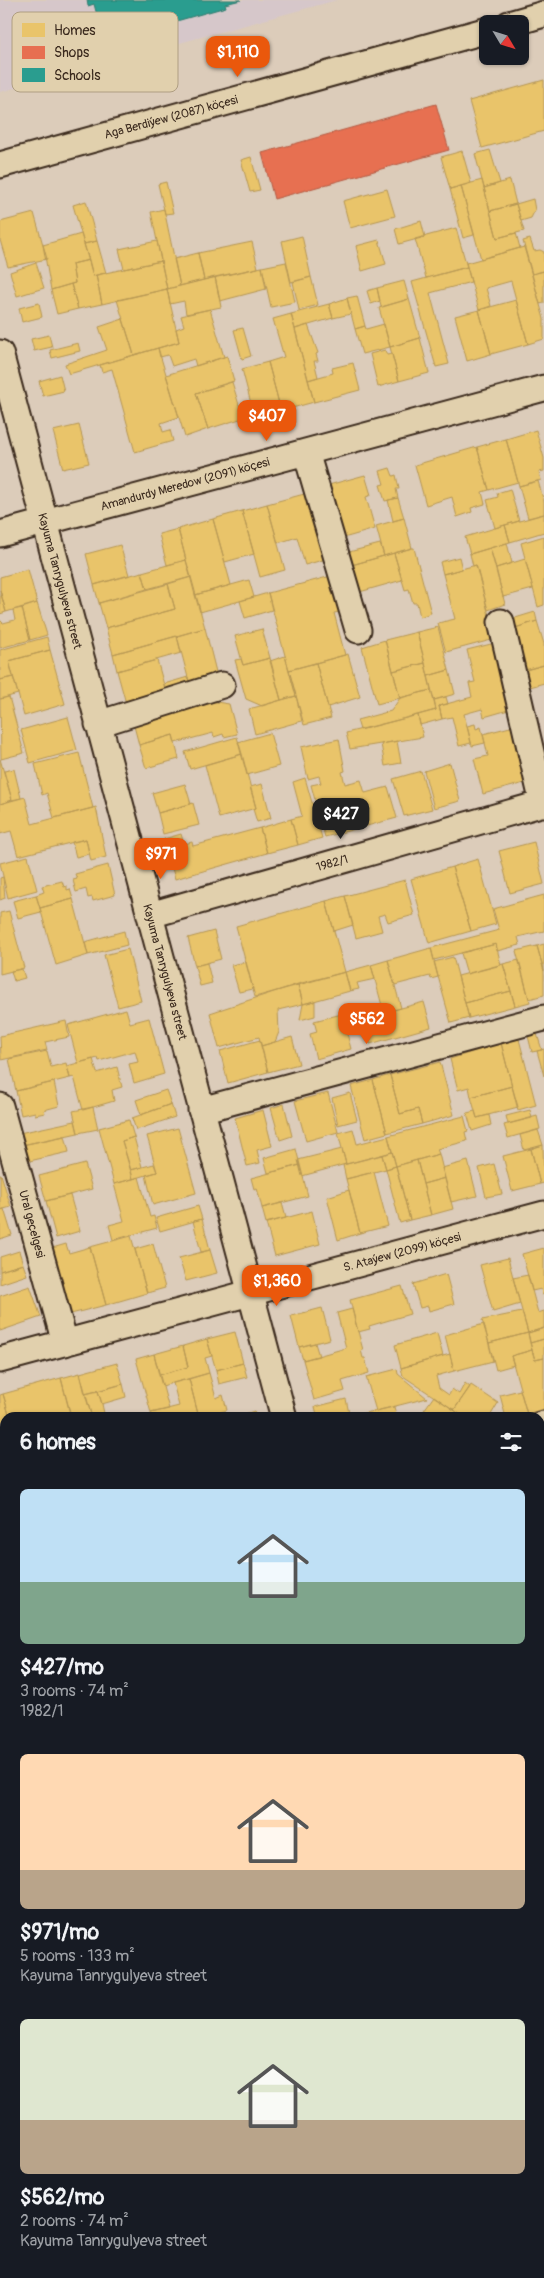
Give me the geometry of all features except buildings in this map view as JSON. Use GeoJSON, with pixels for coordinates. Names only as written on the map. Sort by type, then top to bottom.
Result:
{"type":"FeatureCollection","features":[{"type":"Feature","properties":{"kind":"street"},"geometry":{"type":"LineString","coordinates":[[529,18],[544,14]]}},
{"type":"Feature","properties":{"kind":"street","name":"Aga Berdiýew (2087) köçesi"},"geometry":{"type":"LineString","coordinates":[[0,165],[479,32]]}},
{"type":"Feature","properties":{"kind":"street","name":"Kayuma Tanrygulyeva street"},"geometry":{"type":"LineString","coordinates":[[0,353],[282,1412]]}},
{"type":"Feature","properties":{"kind":"street","name":"Amandurdy Meredow (2091) köçesi"},"geometry":{"type":"LineString","coordinates":[[0,534],[544,388]]}},
{"type":"Feature","properties":{"kind":"street"},"geometry":{"type":"LineString","coordinates":[[306,452],[358,630]]}},
{"type":"Feature","properties":{"kind":"street"},"geometry":{"type":"LineString","coordinates":[[500,622],[543,804]]}},
{"type":"Feature","properties":{"kind":"street"},"geometry":{"type":"LineString","coordinates":[[98,724],[222,685]]}},
{"type":"Feature","properties":{"kind":"street","name":"1982/1"},"geometry":{"type":"LineString","coordinates":[[150,915],[543,804]]}},
{"type":"Feature","properties":{"kind":"street"},"geometry":{"type":"LineString","coordinates":[[201,1110],[544,1018]]}},
{"type":"Feature","properties":{"kind":"street","name":"Ural geçelgesi"},"geometry":{"type":"LineString","coordinates":[[0,1106],[65,1343]]}},
{"type":"Feature","properties":{"kind":"street","name":"S. Ataýew (2099) köçesi"},"geometry":{"type":"LineString","coordinates":[[0,1360],[544,1214]]}},
{"type":"Feature","properties":{"kind":"shaded area"},"geometry":{"type":"Polygon","coordinates":[[[0,0],[337,0],[178,43],[178,12],[12,12],[12,89],[0,92],[0,0]]]}}]}
